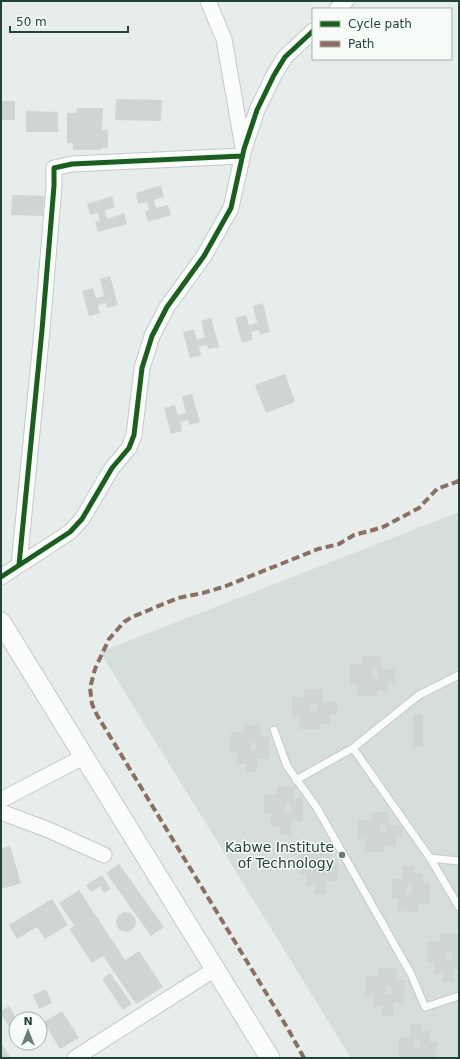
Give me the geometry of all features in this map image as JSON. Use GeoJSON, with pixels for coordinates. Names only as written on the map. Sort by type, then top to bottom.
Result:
{"type":"FeatureCollection","features":[{"type":"Feature","properties":{"kind":"street"},"geometry":{"type":"LineString","coordinates":[[208,1],[224,40],[243,152]]}},
{"type":"Feature","properties":{"kind":"street"},"geometry":{"type":"LineString","coordinates":[[338,8],[346,1]]}},
{"type":"Feature","properties":{"kind":"street"},"geometry":{"type":"LineString","coordinates":[[1,577],[70,532],[82,519],[112,468],[129,448],[134,435],[142,368],[152,336],[167,307],[204,256],[231,208],[243,152],[257,110],[274,75],[285,58],[312,32]]}},
{"type":"Feature","properties":{"kind":"street"},"geometry":{"type":"LineString","coordinates":[[19,565],[42,330],[54,186],[54,168],[72,164],[243,152]]}},
{"type":"Feature","properties":{"kind":"street"},"geometry":{"type":"LineString","coordinates":[[1,622],[270,1058]]}},
{"type":"Feature","properties":{"kind":"street"},"geometry":{"type":"LineString","coordinates":[[1,800],[84,756]]}},
{"type":"Feature","properties":{"kind":"street"},"geometry":{"type":"LineString","coordinates":[[1,812],[49,830],[104,856]]}},
{"type":"Feature","properties":{"kind":"street"},"geometry":{"type":"LineString","coordinates":[[75,1058],[215,969]]}},
{"type":"Feature","properties":{"kind":"lane"},"geometry":{"type":"LineString","coordinates":[[296,780],[353,748],[419,695],[459,675]]}},
{"type":"Feature","properties":{"kind":"lane"},"geometry":{"type":"LineString","coordinates":[[274,730],[286,766],[317,808],[411,974],[425,1007],[459,996]]}},
{"type":"Feature","properties":{"kind":"lane"},"geometry":{"type":"LineString","coordinates":[[353,748],[430,858],[459,907]]}},
{"type":"Feature","properties":{"kind":"lane"},"geometry":{"type":"LineString","coordinates":[[430,858],[459,861]]}},
{"type":"Feature","properties":{"kind":"shaded area","name":"Kabwe Institute of Technology"},"geometry":{"type":"Polygon","coordinates":[[[459,512],[459,1058],[351,1058],[100,652],[459,512]]]}},
{"type":"Feature","properties":{"kind":"building"},"geometry":{"type":"Polygon","coordinates":[[[116,99],[162,100],[161,121],[115,120],[116,99]]]}},
{"type":"Feature","properties":{"kind":"building"},"geometry":{"type":"Polygon","coordinates":[[[1,101],[15,101],[15,120],[1,120],[1,101]]]}},
{"type":"Feature","properties":{"kind":"building"},"geometry":{"type":"Polygon","coordinates":[[[77,108],[103,108],[102,130],[108,130],[108,148],[101,148],[101,150],[73,150],[73,143],[67,143],[67,113],[76,113],[77,108]]]}},
{"type":"Feature","properties":{"kind":"building"},"geometry":{"type":"Polygon","coordinates":[[[26,111],[58,112],[58,132],[26,132],[26,111]]]}},
{"type":"Feature","properties":{"kind":"building"},"geometry":{"type":"Polygon","coordinates":[[[161,185],[164,197],[154,200],[156,208],[168,205],[171,215],[148,222],[145,211],[149,210],[147,202],[138,204],[136,193],[161,185]]]}},
{"type":"Feature","properties":{"kind":"building"},"geometry":{"type":"Polygon","coordinates":[[[12,195],[44,196],[43,216],[11,215],[12,195]]]}},
{"type":"Feature","properties":{"kind":"building"},"geometry":{"type":"Polygon","coordinates":[[[112,196],[115,207],[105,211],[107,219],[124,213],[127,224],[98,232],[95,222],[100,221],[98,213],[90,215],[87,204],[112,196]]]}},
{"type":"Feature","properties":{"kind":"building"},"geometry":{"type":"Polygon","coordinates":[[[110,276],[118,305],[107,308],[106,303],[98,305],[100,313],[89,316],[82,291],[93,288],[96,298],[104,296],[100,279],[110,276]]]}},
{"type":"Feature","properties":{"kind":"building"},"geometry":{"type":"Polygon","coordinates":[[[263,303],[270,332],[260,335],[259,330],[251,332],[253,340],[242,343],[235,318],[246,315],[249,325],[257,323],[253,306],[263,303]]]}},
{"type":"Feature","properties":{"kind":"building"},"geometry":{"type":"Polygon","coordinates":[[[211,318],[219,347],[208,349],[207,345],[199,347],[201,355],[190,358],[183,332],[194,329],[197,340],[205,337],[201,321],[211,318]]]}},
{"type":"Feature","properties":{"kind":"building"},"geometry":{"type":"Polygon","coordinates":[[[285,374],[295,402],[266,413],[255,385],[285,374]]]}},
{"type":"Feature","properties":{"kind":"building"},"geometry":{"type":"Polygon","coordinates":[[[192,394],[200,422],[189,425],[188,420],[180,422],[182,431],[171,434],[164,408],[175,405],[178,415],[186,413],[182,396],[192,394]]]}},
{"type":"Feature","properties":{"kind":"building"},"geometry":{"type":"Polygon","coordinates":[[[362,656],[381,656],[381,669],[395,669],[395,682],[388,682],[388,691],[377,691],[377,696],[357,696],[357,684],[350,684],[350,664],[362,664],[362,656]],[[372,670],[372,677],[377,677],[377,670],[372,670]]]}},
{"type":"Feature","properties":{"kind":"building"},"geometry":{"type":"Polygon","coordinates":[[[305,689],[323,689],[323,702],[337,702],[337,715],[330,715],[330,724],[319,724],[319,729],[299,729],[299,717],[292,717],[292,697],[304,697],[305,689]],[[311,704],[311,711],[317,711],[317,704],[311,704]]]}},
{"type":"Feature","properties":{"kind":"building"},"geometry":{"type":"Polygon","coordinates":[[[413,714],[423,714],[423,747],[413,747],[413,714]]]}},
{"type":"Feature","properties":{"kind":"building"},"geometry":{"type":"Polygon","coordinates":[[[243,725],[261,725],[261,737],[269,737],[269,759],[257,759],[257,772],[246,772],[246,764],[237,764],[237,752],[230,752],[231,732],[243,732],[243,725]],[[251,743],[251,750],[256,750],[256,743],[251,743]]]}},
{"type":"Feature","properties":{"kind":"building"},"geometry":{"type":"Polygon","coordinates":[[[277,786],[295,786],[295,798],[303,798],[303,821],[291,821],[291,834],[280,834],[280,826],[271,826],[271,814],[264,814],[264,794],[277,794],[277,786]],[[285,803],[285,810],[291,810],[291,803],[285,803]]]}},
{"type":"Feature","properties":{"kind":"building"},"geometry":{"type":"Polygon","coordinates":[[[371,812],[389,812],[389,825],[403,825],[403,838],[396,838],[396,847],[385,846],[385,852],[365,852],[365,839],[358,839],[358,820],[371,820],[371,812]],[[380,825],[380,832],[385,832],[385,825],[380,825]]]}},
{"type":"Feature","properties":{"kind":"building"},"geometry":{"type":"Polygon","coordinates":[[[10,846],[21,883],[1,889],[1,849],[10,846]]]}},
{"type":"Feature","properties":{"kind":"building"},"geometry":{"type":"Polygon","coordinates":[[[311,847],[330,847],[330,859],[337,859],[337,881],[326,881],[326,895],[315,894],[315,886],[306,886],[306,874],[299,874],[299,854],[311,854],[311,847]],[[319,864],[319,871],[324,871],[324,864],[319,864]]]}},
{"type":"Feature","properties":{"kind":"building"},"geometry":{"type":"Polygon","coordinates":[[[119,864],[164,927],[151,936],[106,873],[119,864]]]}},
{"type":"Feature","properties":{"kind":"building"},"geometry":{"type":"Polygon","coordinates":[[[403,866],[414,866],[414,873],[423,873],[423,883],[430,884],[430,904],[418,904],[418,912],[398,911],[398,899],[392,899],[392,879],[403,879],[403,866]],[[407,886],[407,893],[412,893],[412,886],[407,886]]]}},
{"type":"Feature","properties":{"kind":"building"},"geometry":{"type":"Polygon","coordinates":[[[102,875],[111,889],[104,893],[100,886],[91,892],[86,885],[102,875]]]}},
{"type":"Feature","properties":{"kind":"building"},"geometry":{"type":"Polygon","coordinates":[[[79,890],[125,960],[139,951],[163,987],[136,1004],[103,956],[92,963],[70,930],[74,925],[59,903],[79,890]]]}},
{"type":"Feature","properties":{"kind":"building"},"geometry":{"type":"Polygon","coordinates":[[[52,899],[68,925],[45,939],[37,927],[17,939],[9,925],[52,899]]]}},
{"type":"Feature","properties":{"kind":"building"},"geometry":{"type":"Polygon","coordinates":[[[126,912],[133,915],[136,922],[133,929],[126,932],[119,929],[116,922],[119,915],[126,912]]]}},
{"type":"Feature","properties":{"kind":"building"},"geometry":{"type":"Polygon","coordinates":[[[440,934],[458,934],[459,969],[454,969],[454,982],[443,982],[443,974],[434,974],[434,962],[427,962],[427,942],[439,942],[440,934]],[[446,952],[446,959],[452,959],[452,952],[446,952]]]}},
{"type":"Feature","properties":{"kind":"building"},"geometry":{"type":"Polygon","coordinates":[[[378,968],[397,968],[397,980],[405,980],[404,1003],[393,1003],[393,1016],[382,1016],[382,1007],[373,1007],[373,995],[366,995],[366,975],[378,976],[378,968]],[[386,986],[386,993],[392,993],[392,986],[386,986]]]}},
{"type":"Feature","properties":{"kind":"building"},"geometry":{"type":"Polygon","coordinates":[[[110,973],[132,1004],[123,1010],[102,979],[110,973]]]}},
{"type":"Feature","properties":{"kind":"building"},"geometry":{"type":"Polygon","coordinates":[[[46,989],[52,1003],[39,1009],[33,995],[46,989]]]}},
{"type":"Feature","properties":{"kind":"building"},"geometry":{"type":"Polygon","coordinates":[[[9,1006],[12,1011],[8,1011],[8,1024],[1,1014],[1,1011],[9,1006]]]}},
{"type":"Feature","properties":{"kind":"building"},"geometry":{"type":"Polygon","coordinates":[[[62,1011],[79,1038],[60,1049],[48,1029],[48,1020],[62,1011]]]}},
{"type":"Feature","properties":{"kind":"building"},"geometry":{"type":"Polygon","coordinates":[[[410,1024],[421,1024],[421,1031],[430,1031],[430,1042],[437,1042],[436,1058],[399,1058],[399,1037],[410,1037],[410,1024]],[[414,1041],[414,1048],[420,1048],[420,1041],[414,1041]]]}},
{"type":"Feature","properties":{"kind":"building"},"geometry":{"type":"Polygon","coordinates":[[[3,1046],[11,1058],[1,1058],[1,1048],[3,1046]]]}},
{"type":"Feature","properties":{"kind":"marked path"},"geometry":{"type":"LineString","coordinates":[[304,1058],[288,1029],[97,715],[92,704],[90,688],[95,669],[109,639],[124,622],[132,617],[178,598],[203,593],[226,586],[318,549],[339,544],[354,535],[383,527],[419,508],[437,489],[459,481]]}},
{"type":"Feature","properties":{"kind":"cycle path"},"geometry":{"type":"LineString","coordinates":[[1,577],[70,532],[82,519],[112,468],[129,448],[134,435],[142,368],[152,336],[167,307],[204,256],[231,208],[244,149],[257,110],[274,75],[285,57],[312,32]]}},
{"type":"Feature","properties":{"kind":"cycle path"},"geometry":{"type":"LineString","coordinates":[[19,565],[42,330],[54,186],[54,168],[72,164],[242,156]]}},
{"type":"Feature","properties":{"kind":"place","name":"Kabwe Institute of Technology"},"geometry":{"type":"Point","coordinates":[342,855]}}]}
